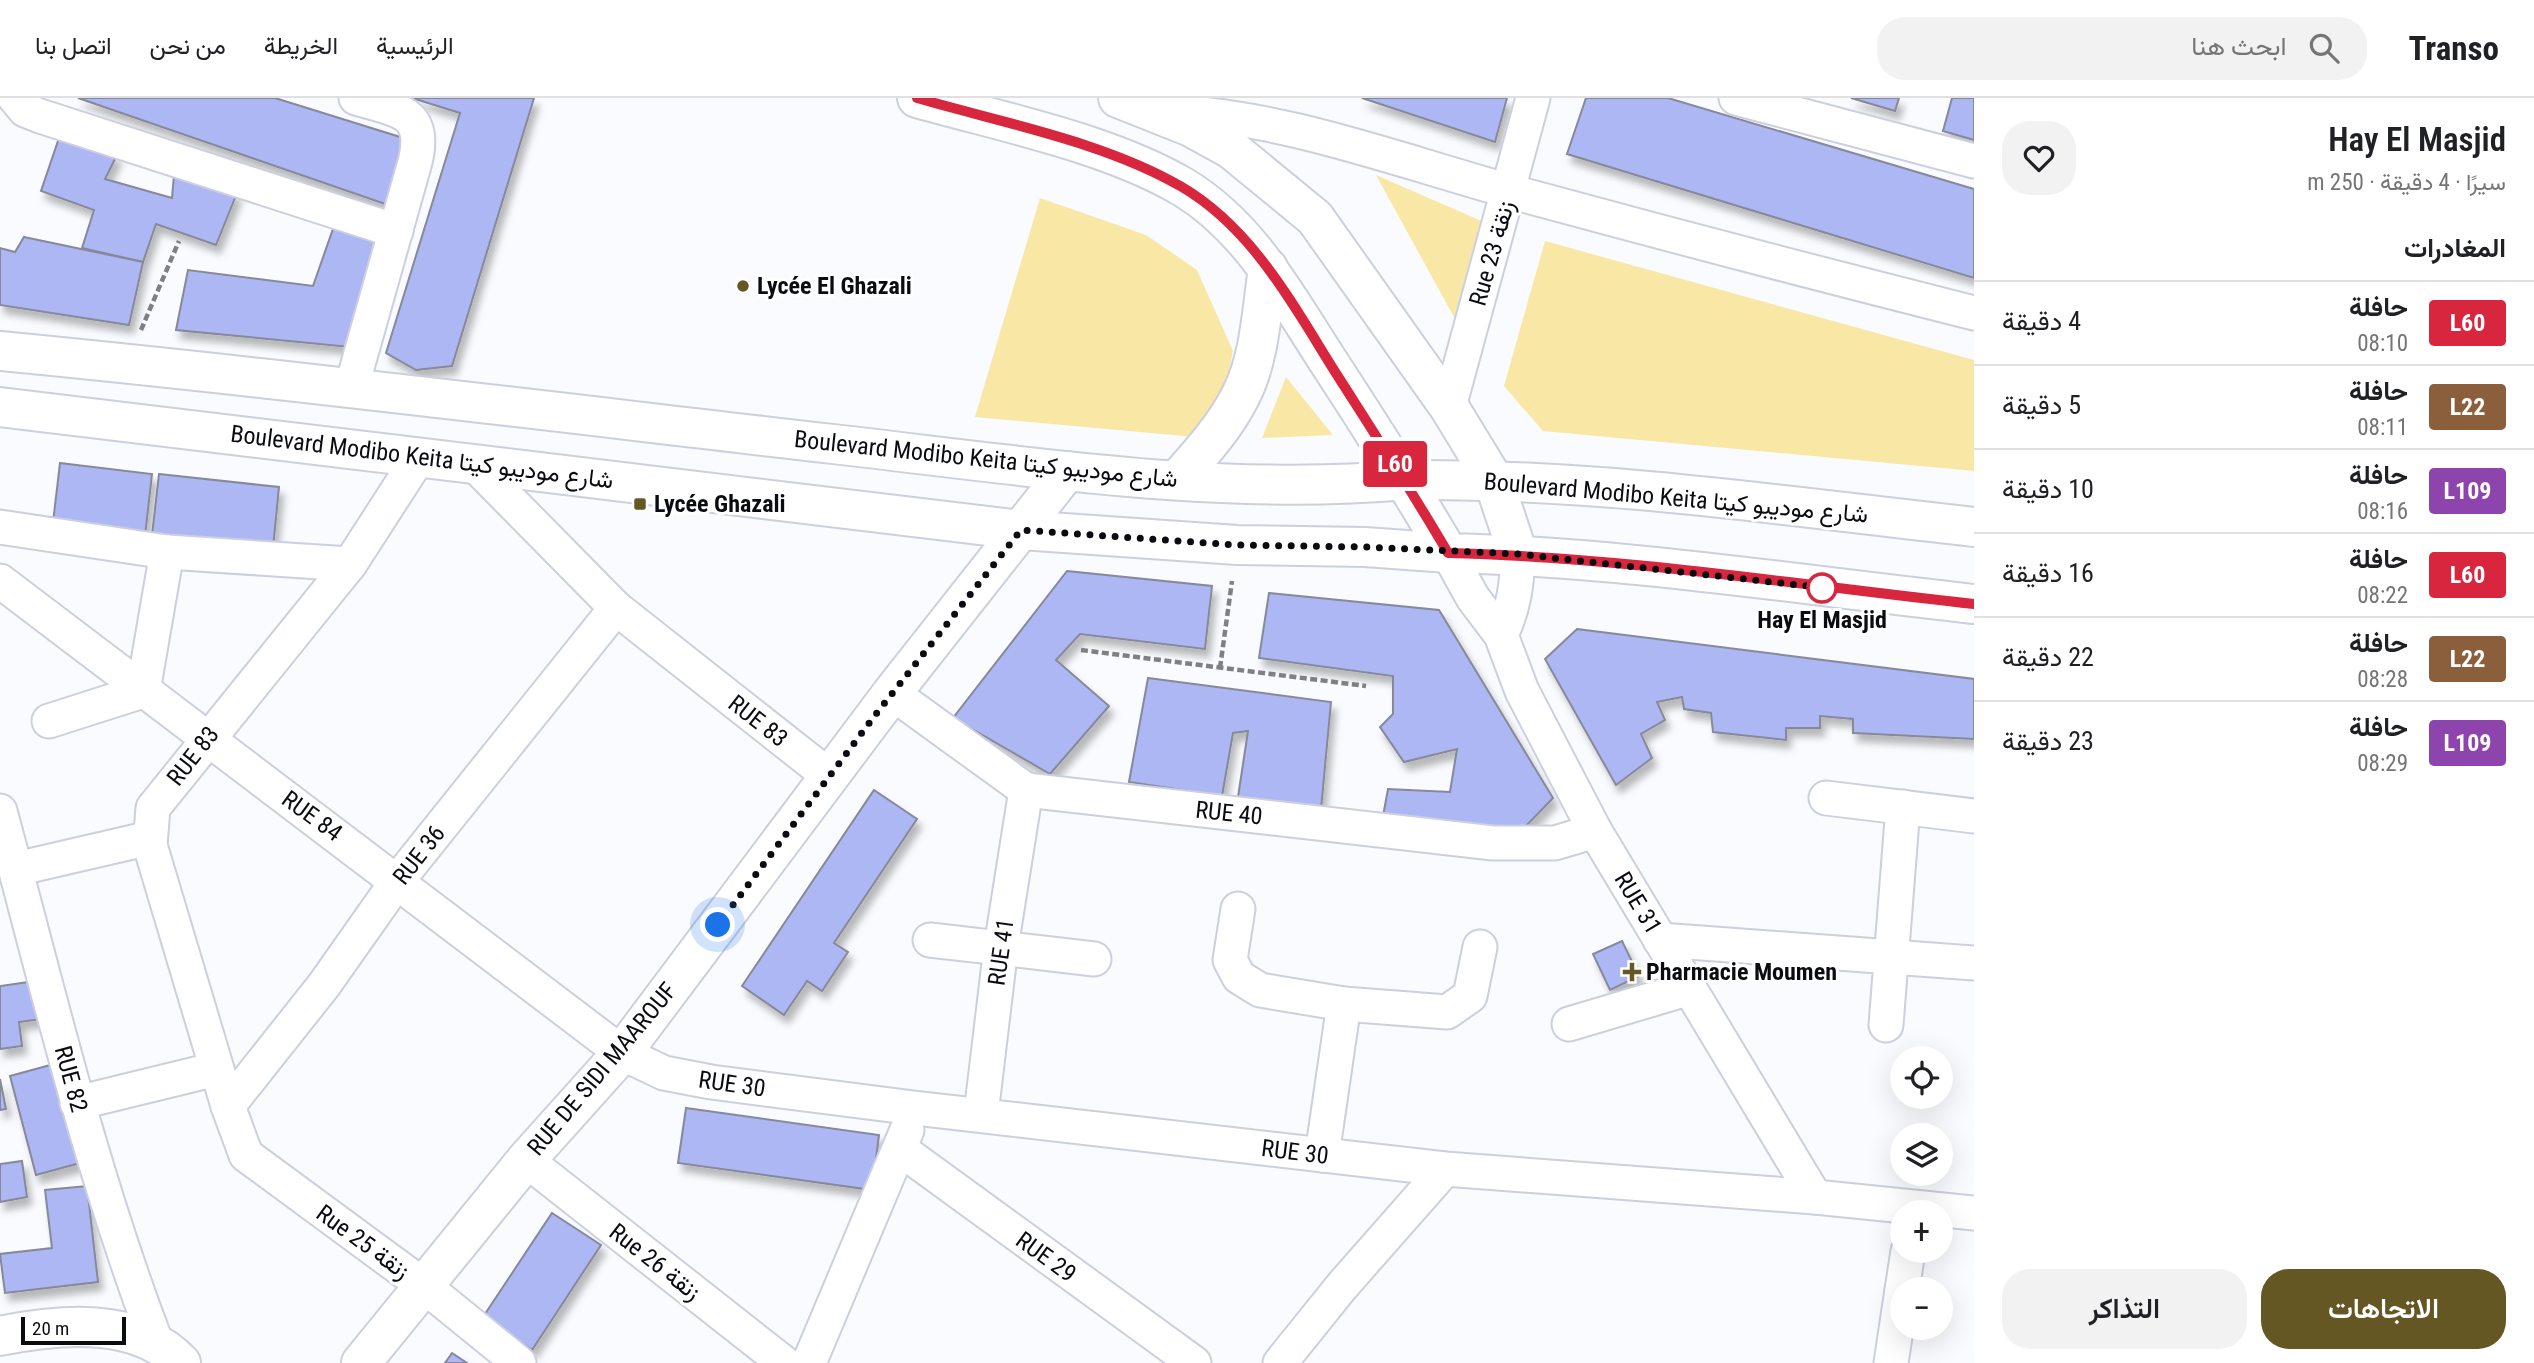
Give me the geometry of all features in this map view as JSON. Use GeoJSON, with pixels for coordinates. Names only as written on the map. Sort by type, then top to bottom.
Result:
{"type":"FeatureCollection","features":[{"type":"Feature","properties":{"kind":"main road"},"geometry":{"type":"LineString","coordinates":[[917,98],[1110,154],[1184,188],[1217,212],[1268,268],[1405,480],[1448,553]]}},
{"type":"Feature","properties":{"kind":"main road"},"geometry":{"type":"LineString","coordinates":[[1118,98],[1154,110],[1231,149],[1315,218],[1449,407],[1493,479],[1518,554]]}},
{"type":"Feature","properties":{"kind":"main road"},"geometry":{"type":"LineString","coordinates":[[1179,478],[1221,429],[1242,393],[1255,347],[1268,268]]}},
{"type":"Feature","properties":{"kind":"main road","name":"Boulevard Modibo Keita شارع موديبو كيتا"},"geometry":{"type":"LineString","coordinates":[[0,351],[351,388],[1067,471],[1253,485],[1337,486],[1405,480],[1493,479],[1616,488],[1974,527]]}},
{"type":"Feature","properties":{"kind":"main road","name":"Boulevard Modibo Keita شارع موديبو كيتا"},"geometry":{"type":"LineString","coordinates":[[0,407],[1021,530],[1237,545],[1518,554],[1974,604]]}},
{"type":"Feature","properties":{"kind":"main road","name":"RUE DE SIDI MAAROUF"},"geometry":{"type":"LineString","coordinates":[[361,1363],[526,1160],[622,1053],[829,776],[1067,471]]}},
{"type":"Feature","properties":{"kind":"main road"},"geometry":{"type":"LineString","coordinates":[[1,1332],[104,1327],[169,1352]]}},
{"type":"Feature","properties":{"kind":"street"},"geometry":{"type":"LineString","coordinates":[[15,98],[25,110],[40,117],[396,231]]}},
{"type":"Feature","properties":{"kind":"street"},"geometry":{"type":"LineString","coordinates":[[351,388],[418,150],[419,129],[405,113],[356,98]]}},
{"type":"Feature","properties":{"kind":"street","name":"Rue 23 زنقة"},"geometry":{"type":"LineString","coordinates":[[1449,407],[1510,191],[1533,98]]}},
{"type":"Feature","properties":{"kind":"street"},"geometry":{"type":"LineString","coordinates":[[1736,98],[1792,106],[1974,162]]}},
{"type":"Feature","properties":{"kind":"street"},"geometry":{"type":"LineString","coordinates":[[1154,110],[1204,112],[1295,130],[1510,191],[1974,313]]}},
{"type":"Feature","properties":{"kind":"street","name":"RUE 83"},"geometry":{"type":"LineString","coordinates":[[228,1106],[154,864],[150,838],[153,808],[206,738],[350,564],[419,457]]}},
{"type":"Feature","properties":{"kind":"street","name":"RUE 83"},"geometry":{"type":"LineString","coordinates":[[474,464],[616,608],[829,776]]}},
{"type":"Feature","properties":{"kind":"street"},"geometry":{"type":"LineString","coordinates":[[0,527],[167,552],[350,564]]}},
{"type":"Feature","properties":{"kind":"street"},"geometry":{"type":"LineString","coordinates":[[49,721],[142,691],[167,552]]}},
{"type":"Feature","properties":{"kind":"street","name":"RUE 31"},"geometry":{"type":"LineString","coordinates":[[1448,553],[1472,598],[1501,635],[1522,691],[1595,831],[1815,1197]]}},
{"type":"Feature","properties":{"kind":"street"},"geometry":{"type":"LineString","coordinates":[[1501,635],[1510,617],[1517,587],[1518,554]]}},
{"type":"Feature","properties":{"kind":"street","name":"RUE 84"},"geometry":{"type":"LineString","coordinates":[[0,581],[142,691],[398,880],[622,1053]]}},
{"type":"Feature","properties":{"kind":"street","name":"RUE 36"},"geometry":{"type":"LineString","coordinates":[[228,1106],[324,985],[398,880],[616,608]]}},
{"type":"Feature","properties":{"kind":"street","name":"RUE 40"},"geometry":{"type":"LineString","coordinates":[[892,694],[1026,790],[1493,843],[1555,843],[1595,831]]}},
{"type":"Feature","properties":{"kind":"street","name":"RUE 41"},"geometry":{"type":"LineString","coordinates":[[981,1114],[1001,947],[1026,790]]}},
{"type":"Feature","properties":{"kind":"street"},"geometry":{"type":"LineString","coordinates":[[1826,797],[1974,816]]}},
{"type":"Feature","properties":{"kind":"street"},"geometry":{"type":"LineString","coordinates":[[1886,1024],[1889,956],[1903,807]]}},
{"type":"Feature","properties":{"kind":"street","name":"RUE 82"},"geometry":{"type":"LineString","coordinates":[[0,811],[78,1103],[120,1247],[169,1352]]}},
{"type":"Feature","properties":{"kind":"street"},"geometry":{"type":"LineString","coordinates":[[16,869],[150,838]]}},
{"type":"Feature","properties":{"kind":"street"},"geometry":{"type":"LineString","coordinates":[[1238,909],[1230,960],[1239,977],[1260,990],[1344,1004],[1447,1012],[1469,996],[1480,947]]}},
{"type":"Feature","properties":{"kind":"street"},"geometry":{"type":"LineString","coordinates":[[930,940],[1094,959]]}},
{"type":"Feature","properties":{"kind":"street"},"geometry":{"type":"LineString","coordinates":[[1660,940],[1974,963]]}},
{"type":"Feature","properties":{"kind":"street"},"geometry":{"type":"LineString","coordinates":[[1569,1024],[1690,988]]}},
{"type":"Feature","properties":{"kind":"street"},"geometry":{"type":"LineString","coordinates":[[1322,1155],[1344,1004]]}},
{"type":"Feature","properties":{"kind":"street","name":"RUE 30"},"geometry":{"type":"LineString","coordinates":[[622,1053],[664,1073],[710,1082],[914,1108],[1444,1169],[1815,1197],[1890,1207]]}},
{"type":"Feature","properties":{"kind":"street"},"geometry":{"type":"LineString","coordinates":[[78,1103],[216,1069]]}},
{"type":"Feature","properties":{"kind":"street","name":"Rue 25 زنقة"},"geometry":{"type":"LineString","coordinates":[[228,1106],[246,1155],[424,1286],[519,1363]]}},
{"type":"Feature","properties":{"kind":"street"},"geometry":{"type":"LineString","coordinates":[[809,1363],[900,1149],[914,1108]]}},
{"type":"Feature","properties":{"kind":"street","name":"RUE 29"},"geometry":{"type":"LineString","coordinates":[[900,1149],[1194,1363]]}},
{"type":"Feature","properties":{"kind":"street","name":"Rue 26 زنقة"},"geometry":{"type":"LineString","coordinates":[[526,1160],[783,1363]]}},
{"type":"Feature","properties":{"kind":"street"},"geometry":{"type":"LineString","coordinates":[[1280,1363],[1342,1286],[1444,1169]]}},
{"type":"Feature","properties":{"kind":"street","name":"RUE 30"},"geometry":{"type":"LineString","coordinates":[[1953,1212],[1974,1213]]}},
{"type":"Feature","properties":{"kind":"street"},"geometry":{"type":"LineString","coordinates":[[1891,1363],[1894,1340]]}},
{"type":"Feature","properties":{"kind":"path"},"geometry":{"type":"LineString","coordinates":[[128,363],[179,241]]}},
{"type":"Feature","properties":{"kind":"path"},"geometry":{"type":"LineString","coordinates":[[1220,667],[1237,545]]}},
{"type":"Feature","properties":{"kind":"path"},"geometry":{"type":"LineString","coordinates":[[1081,650],[1366,686]]}},
{"type":"Feature","properties":{"kind":"shaded area"},"geometry":{"type":"Polygon","coordinates":[[[1376,175],[1493,226],[1465,337],[1376,175]]]}},
{"type":"Feature","properties":{"kind":"shaded area"},"geometry":{"type":"Polygon","coordinates":[[[1040,198],[1146,235],[1197,270],[1233,351],[1224,397],[1195,437],[975,417],[1040,198]]]}},
{"type":"Feature","properties":{"kind":"shaded area"},"geometry":{"type":"Polygon","coordinates":[[[1545,241],[1974,360],[1974,471],[1543,431],[1504,386],[1545,241]]]}},
{"type":"Feature","properties":{"kind":"shaded area"},"geometry":{"type":"Polygon","coordinates":[[[1286,377],[1333,435],[1262,438],[1286,377]]]}},
{"type":"Feature","properties":{"kind":"building"},"geometry":{"type":"Polygon","coordinates":[[[78,98],[275,98],[413,141],[391,206],[78,98]]]}},
{"type":"Feature","properties":{"kind":"building"},"geometry":{"type":"Polygon","coordinates":[[[412,98],[534,98],[452,366],[416,370],[386,353],[460,113],[412,98]]]}},
{"type":"Feature","properties":{"kind":"building"},"geometry":{"type":"Polygon","coordinates":[[[1362,98],[1507,98],[1495,142],[1362,98]]]}},
{"type":"Feature","properties":{"kind":"building"},"geometry":{"type":"Polygon","coordinates":[[[1586,98],[1668,98],[1974,189],[1974,278],[1567,154],[1586,98]]]}},
{"type":"Feature","properties":{"kind":"building"},"geometry":{"type":"Polygon","coordinates":[[[1851,98],[1899,98],[1895,111],[1851,98]]]}},
{"type":"Feature","properties":{"kind":"building"},"geometry":{"type":"Polygon","coordinates":[[[1952,98],[1974,98],[1974,140],[1943,131],[1952,98]]]}},
{"type":"Feature","properties":{"kind":"building"},"geometry":{"type":"Polygon","coordinates":[[[59,138],[117,155],[105,179],[172,198],[174,175],[237,193],[216,245],[156,224],[143,262],[82,248],[94,210],[41,191],[59,138]]]}},
{"type":"Feature","properties":{"kind":"building"},"geometry":{"type":"Polygon","coordinates":[[[334,226],[377,239],[350,347],[176,330],[188,270],[313,286],[334,226]]]}},
{"type":"Feature","properties":{"kind":"building"},"geometry":{"type":"Polygon","coordinates":[[[24,237],[143,262],[129,325],[0,305],[0,248],[15,252],[24,237]]]}},
{"type":"Feature","properties":{"kind":"building"},"geometry":{"type":"Polygon","coordinates":[[[60,463],[152,474],[145,536],[52,531],[60,463]]]}},
{"type":"Feature","properties":{"kind":"building"},"geometry":{"type":"Polygon","coordinates":[[[159,474],[279,487],[273,548],[152,535],[159,474]]]}},
{"type":"Feature","properties":{"kind":"building"},"geometry":{"type":"Polygon","coordinates":[[[1067,571],[1212,586],[1205,649],[1080,634],[1056,660],[1109,706],[1050,774],[953,718],[1067,571]]]}},
{"type":"Feature","properties":{"kind":"building"},"geometry":{"type":"Polygon","coordinates":[[[1269,593],[1439,610],[1553,798],[1523,829],[1383,816],[1388,789],[1450,792],[1457,749],[1404,762],[1380,727],[1393,714],[1393,676],[1259,658],[1269,593]]]}},
{"type":"Feature","properties":{"kind":"building"},"geometry":{"type":"Polygon","coordinates":[[[1577,629],[1974,679],[1974,739],[1853,733],[1853,719],[1820,716],[1820,728],[1786,728],[1786,740],[1713,732],[1711,713],[1684,709],[1682,697],[1657,702],[1665,720],[1641,734],[1652,758],[1616,785],[1545,659],[1577,629]]]}},
{"type":"Feature","properties":{"kind":"building"},"geometry":{"type":"Polygon","coordinates":[[[1148,678],[1331,702],[1321,809],[1238,797],[1248,731],[1233,733],[1222,796],[1129,782],[1148,678]]]}},
{"type":"Feature","properties":{"kind":"building"},"geometry":{"type":"Polygon","coordinates":[[[874,790],[917,819],[834,943],[848,952],[822,991],[807,981],[784,1015],[742,986],[874,790]]]}},
{"type":"Feature","properties":{"kind":"building"},"geometry":{"type":"Polygon","coordinates":[[[1622,941],[1639,976],[1610,990],[1593,954],[1622,941]]]}},
{"type":"Feature","properties":{"kind":"building"},"geometry":{"type":"Polygon","coordinates":[[[36,981],[42,1019],[19,1022],[22,1046],[0,1049],[0,986],[36,981]]]}},
{"type":"Feature","properties":{"kind":"building"},"geometry":{"type":"Polygon","coordinates":[[[54,1064],[80,1163],[36,1175],[10,1076],[54,1064]]]}},
{"type":"Feature","properties":{"kind":"building"},"geometry":{"type":"Polygon","coordinates":[[[0,1079],[6,1109],[0,1110],[0,1079]]]}},
{"type":"Feature","properties":{"kind":"building"},"geometry":{"type":"Polygon","coordinates":[[[686,1108],[879,1135],[872,1190],[678,1163],[686,1108]]]}},
{"type":"Feature","properties":{"kind":"building"},"geometry":{"type":"Polygon","coordinates":[[[22,1161],[27,1197],[0,1202],[0,1164],[22,1161]]]}},
{"type":"Feature","properties":{"kind":"building"},"geometry":{"type":"Polygon","coordinates":[[[87,1186],[98,1282],[5,1293],[0,1254],[52,1248],[45,1190],[87,1186]]]}},
{"type":"Feature","properties":{"kind":"building"},"geometry":{"type":"Polygon","coordinates":[[[552,1213],[601,1245],[532,1350],[483,1317],[552,1213]]]}},
{"type":"Feature","properties":{"kind":"building"},"geometry":{"type":"Polygon","coordinates":[[[452,1353],[467,1363],[445,1363],[452,1353]]]}},
{"type":"Feature","properties":{"kind":"bus line","name":"L60"},"geometry":{"type":"LineString","coordinates":[[917,98],[1110,154],[1184,188],[1217,212],[1268,268],[1405,480],[1448,553],[1518,554],[1974,604]]}},
{"type":"Feature","properties":{"kind":"place","name":"Lycée El Ghazali"},"geometry":{"type":"Point","coordinates":[743,286]}},
{"type":"Feature","properties":{"kind":"place","name":"Lycée Ghazali"},"geometry":{"type":"Point","coordinates":[640,504]}},
{"type":"Feature","properties":{"kind":"place","name":"Hay El Masjid"},"geometry":{"type":"Point","coordinates":[1822,588]}},
{"type":"Feature","properties":{"kind":"place","name":"Pharmacie Moumen"},"geometry":{"type":"Point","coordinates":[1632,972]}},
{"type":"Feature","properties":{"kind":"route"},"geometry":{"type":"LineString","coordinates":[[718,925],[876,714],[1021,530],[1237,545],[1518,554],[1826,588],[1822,588]]}}]}
